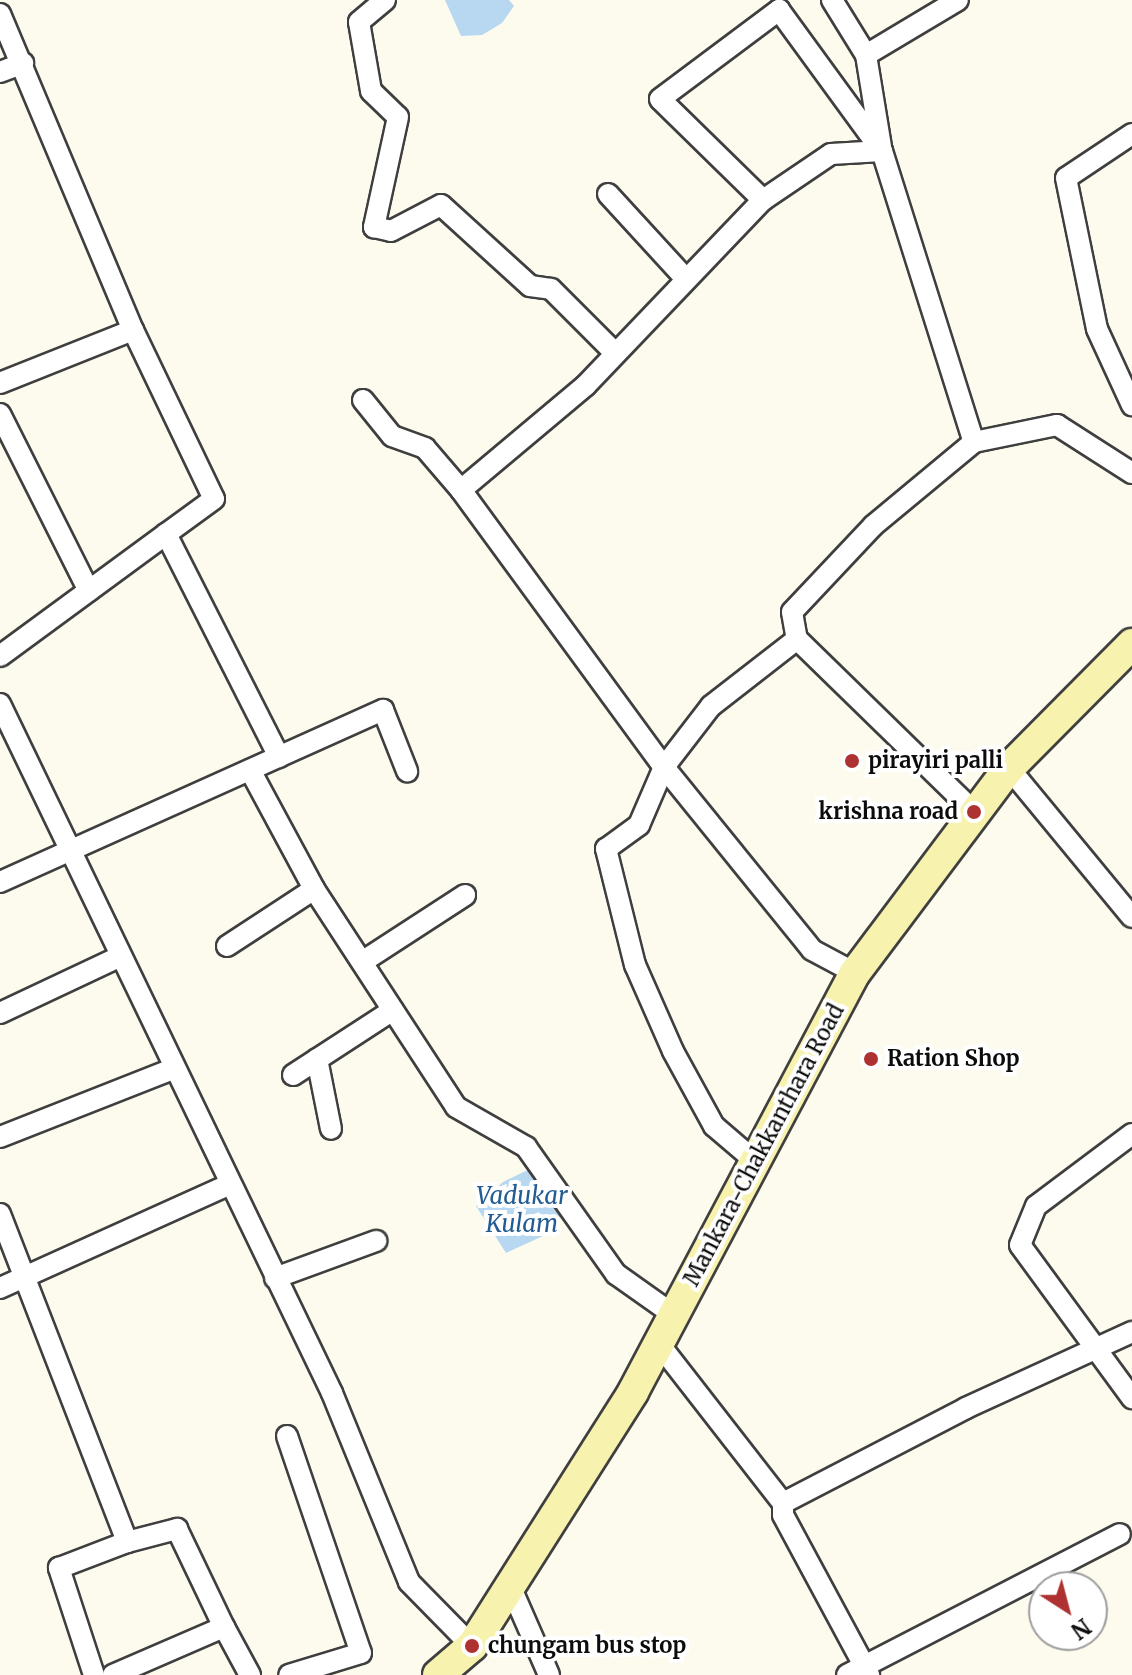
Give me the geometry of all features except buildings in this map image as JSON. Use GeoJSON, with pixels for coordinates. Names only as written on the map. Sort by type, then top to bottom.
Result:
{"type":"FeatureCollection","features":[{"type":"Feature","properties":{"kind":"main road","name":"Mankara-Chakkanthara Road"},"geometry":{"type":"LineString","coordinates":[[438,1675],[472,1646],[511,1588],[659,1344],[855,973],[1009,768],[1132,644]]}},
{"type":"Feature","properties":{"kind":"street"},"geometry":{"type":"LineString","coordinates":[[385,0],[359,22],[371,91],[398,117],[374,227],[391,231],[441,205],[530,286],[551,289],[615,353]]}},
{"type":"Feature","properties":{"kind":"street"},"geometry":{"type":"LineString","coordinates":[[832,0],[866,55],[882,151],[974,442]]}},
{"type":"Feature","properties":{"kind":"street"},"geometry":{"type":"LineString","coordinates":[[866,55],[958,0]]}},
{"type":"Feature","properties":{"kind":"street"},"geometry":{"type":"LineString","coordinates":[[763,200],[660,99],[779,10],[882,151]]}},
{"type":"Feature","properties":{"kind":"street"},"geometry":{"type":"LineString","coordinates":[[0,14],[133,330],[214,499],[0,656]]}},
{"type":"Feature","properties":{"kind":"street"},"geometry":{"type":"LineString","coordinates":[[0,72],[23,63]]}},
{"type":"Feature","properties":{"kind":"street"},"geometry":{"type":"LineString","coordinates":[[1132,134],[1066,178],[1097,329],[1132,405]]}},
{"type":"Feature","properties":{"kind":"street"},"geometry":{"type":"LineString","coordinates":[[461,490],[586,385],[685,278],[763,200],[831,154],[882,151]]}},
{"type":"Feature","properties":{"kind":"street"},"geometry":{"type":"LineString","coordinates":[[608,194],[685,278]]}},
{"type":"Feature","properties":{"kind":"street"},"geometry":{"type":"LineString","coordinates":[[0,383],[133,330]]}},
{"type":"Feature","properties":{"kind":"street"},"geometry":{"type":"LineString","coordinates":[[363,400],[392,436],[425,448],[461,490],[664,767],[812,950],[855,973]]}},
{"type":"Feature","properties":{"kind":"street"},"geometry":{"type":"LineString","coordinates":[[0,414],[89,591]]}},
{"type":"Feature","properties":{"kind":"street"},"geometry":{"type":"LineString","coordinates":[[974,812],[797,639],[792,612],[873,526],[974,442],[1057,425],[1132,473]]}},
{"type":"Feature","properties":{"kind":"street"},"geometry":{"type":"LineString","coordinates":[[166,534],[279,757]]}},
{"type":"Feature","properties":{"kind":"street"},"geometry":{"type":"LineString","coordinates":[[755,1161],[714,1126],[673,1051],[635,965],[606,849],[639,825],[664,767],[711,706],[797,639]]}},
{"type":"Feature","properties":{"kind":"street"},"geometry":{"type":"LineString","coordinates":[[0,704],[68,852],[332,1393],[409,1582],[472,1646]]}},
{"type":"Feature","properties":{"kind":"street"},"geometry":{"type":"LineString","coordinates":[[0,882],[383,710],[407,771]]}},
{"type":"Feature","properties":{"kind":"street"},"geometry":{"type":"LineString","coordinates":[[1009,768],[1132,917]]}},
{"type":"Feature","properties":{"kind":"street"},"geometry":{"type":"LineString","coordinates":[[250,770],[314,889],[456,1107],[526,1147],[616,1274],[674,1315]]}},
{"type":"Feature","properties":{"kind":"street"},"geometry":{"type":"LineString","coordinates":[[227,946],[314,889]]}},
{"type":"Feature","properties":{"kind":"street"},"geometry":{"type":"LineString","coordinates":[[362,962],[465,895]]}},
{"type":"Feature","properties":{"kind":"street"},"geometry":{"type":"LineString","coordinates":[[0,1013],[119,957]]}},
{"type":"Feature","properties":{"kind":"street"},"geometry":{"type":"LineString","coordinates":[[293,1075],[393,1010]]}},
{"type":"Feature","properties":{"kind":"street"},"geometry":{"type":"LineString","coordinates":[[317,1059],[331,1129]]}},
{"type":"Feature","properties":{"kind":"street"},"geometry":{"type":"LineString","coordinates":[[0,1137],[173,1069]]}},
{"type":"Feature","properties":{"kind":"street"},"geometry":{"type":"LineString","coordinates":[[1132,1134],[1036,1206],[1020,1245],[1094,1353],[1132,1398]]}},
{"type":"Feature","properties":{"kind":"street"},"geometry":{"type":"LineString","coordinates":[[0,1288],[25,1273],[230,1184]]}},
{"type":"Feature","properties":{"kind":"street"},"geometry":{"type":"LineString","coordinates":[[0,1214],[127,1542]]}},
{"type":"Feature","properties":{"kind":"street"},"geometry":{"type":"LineString","coordinates":[[275,1278],[376,1241]]}},
{"type":"Feature","properties":{"kind":"street"},"geometry":{"type":"LineString","coordinates":[[783,1503],[966,1408],[1094,1353],[1132,1332]]}},
{"type":"Feature","properties":{"kind":"street"},"geometry":{"type":"LineString","coordinates":[[659,1344],[783,1503],[783,1515],[859,1672],[1120,1534]]}},
{"type":"Feature","properties":{"kind":"street"},"geometry":{"type":"LineString","coordinates":[[287,1436],[361,1653],[289,1675]]}},
{"type":"Feature","properties":{"kind":"street"},"geometry":{"type":"LineString","coordinates":[[94,1675],[59,1568],[127,1542],[177,1529],[250,1675]]}},
{"type":"Feature","properties":{"kind":"street"},"geometry":{"type":"LineString","coordinates":[[511,1588],[549,1675]]}},
{"type":"Feature","properties":{"kind":"street"},"geometry":{"type":"LineString","coordinates":[[113,1675],[224,1627]]}},
{"type":"Feature","properties":{"kind":"water"},"geometry":{"type":"Polygon","coordinates":[[[445,0],[509,0],[514,6],[502,23],[482,35],[461,36],[445,0]]]}},
{"type":"Feature","properties":{"kind":"water","name":"Vadukar Kulam"},"geometry":{"type":"Polygon","coordinates":[[[538,1165],[564,1213],[543,1236],[506,1253],[476,1206],[503,1182],[538,1165]]]}},
{"type":"Feature","properties":{"kind":"place","name":"pirayiri palli"},"geometry":{"type":"Point","coordinates":[852,761]}},
{"type":"Feature","properties":{"kind":"place","name":"krishna road"},"geometry":{"type":"Point","coordinates":[974,812]}},
{"type":"Feature","properties":{"kind":"place","name":"Ration Shop"},"geometry":{"type":"Point","coordinates":[871,1059]}},
{"type":"Feature","properties":{"kind":"place","name":"chungam bus stop"},"geometry":{"type":"Point","coordinates":[472,1646]}}]}
